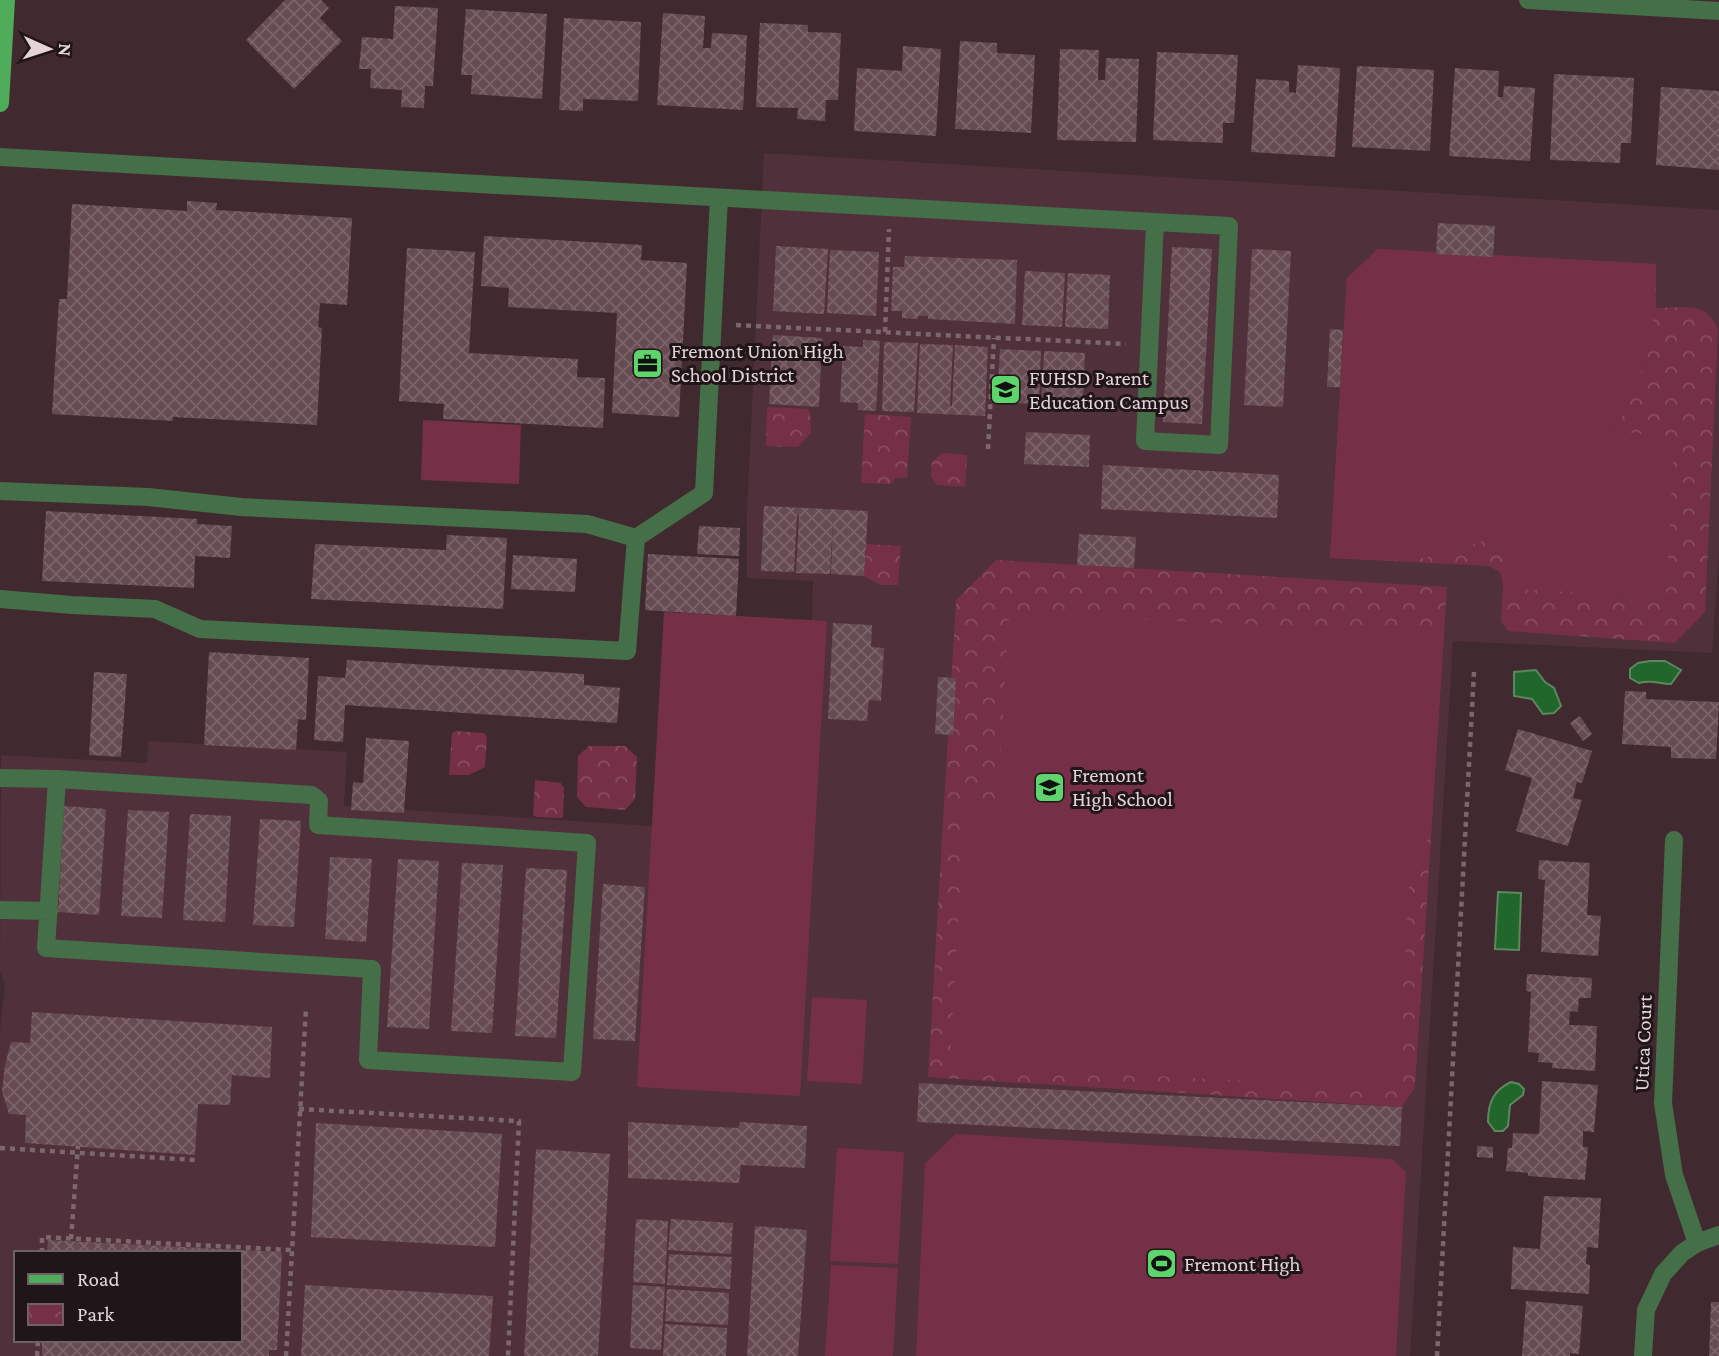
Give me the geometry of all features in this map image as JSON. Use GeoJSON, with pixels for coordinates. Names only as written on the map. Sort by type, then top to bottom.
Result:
{"type":"FeatureCollection","features":[{"type":"Feature","properties":{"kind":"main road"},"geometry":{"type":"LineString","coordinates":[[0,103],[6,0]]}},
{"type":"Feature","properties":{"kind":"street"},"geometry":{"type":"LineString","coordinates":[[1528,0],[1719,11]]}},
{"type":"Feature","properties":{"kind":"street"},"geometry":{"type":"LineString","coordinates":[[0,157],[1229,226],[1219,445],[1145,441],[1155,222]]}},
{"type":"Feature","properties":{"kind":"street"},"geometry":{"type":"LineString","coordinates":[[0,491],[148,496],[241,507],[587,524],[636,538],[704,493],[719,198]]}},
{"type":"Feature","properties":{"kind":"street"},"geometry":{"type":"LineString","coordinates":[[0,599],[155,609],[200,628],[627,651],[636,538]]}},
{"type":"Feature","properties":{"kind":"street"},"geometry":{"type":"LineString","coordinates":[[0,778],[57,779],[312,795],[320,801],[318,825],[587,843],[572,1072],[368,1060],[372,968],[46,948],[57,779]]}},
{"type":"Feature","properties":{"kind":"street","name":"Utica Court"},"geometry":{"type":"LineString","coordinates":[[1674,840],[1663,1103],[1674,1175],[1697,1242]]}},
{"type":"Feature","properties":{"kind":"street"},"geometry":{"type":"LineString","coordinates":[[0,910],[48,911]]}},
{"type":"Feature","properties":{"kind":"street"},"geometry":{"type":"LineString","coordinates":[[1643,1356],[1646,1310],[1663,1274],[1682,1253],[1697,1242],[1719,1235]]}},
{"type":"Feature","properties":{"kind":"path"},"geometry":{"type":"LineString","coordinates":[[885,332],[889,207]]}},
{"type":"Feature","properties":{"kind":"path"},"geometry":{"type":"LineString","coordinates":[[712,323],[1150,346]]}},
{"type":"Feature","properties":{"kind":"path"},"geometry":{"type":"LineString","coordinates":[[988,449],[994,338]]}},
{"type":"Feature","properties":{"kind":"path"},"geometry":{"type":"LineString","coordinates":[[1437,1356],[1474,672]]}},
{"type":"Feature","properties":{"kind":"path"},"geometry":{"type":"LineString","coordinates":[[286,1356],[306,1008]]}},
{"type":"Feature","properties":{"kind":"path"},"geometry":{"type":"LineString","coordinates":[[299,1109],[519,1121],[508,1356]]}},
{"type":"Feature","properties":{"kind":"path"},"geometry":{"type":"LineString","coordinates":[[0,1148],[78,1149],[195,1160]]}},
{"type":"Feature","properties":{"kind":"path"},"geometry":{"type":"LineString","coordinates":[[71,1239],[78,1149]]}},
{"type":"Feature","properties":{"kind":"path"},"geometry":{"type":"LineString","coordinates":[[42,1251],[42,1237],[292,1250]]}},
{"type":"Feature","properties":{"kind":"shaded area","name":"Fremont High School"},"geometry":{"type":"Polygon","coordinates":[[[764,153],[1719,210],[1719,552],[1712,653],[1453,641],[1410,1356],[0,1356],[0,1031],[5,984],[0,972],[1,755],[147,763],[148,741],[347,752],[344,806],[652,826],[664,612],[812,620],[813,581],[747,578],[747,511],[764,153]]]}},
{"type":"Feature","properties":{"kind":"shaded area"},"geometry":{"type":"Polygon","coordinates":[[[1665,661],[1681,670],[1671,684],[1639,683],[1630,678],[1630,669],[1638,663],[1665,661]]]}},
{"type":"Feature","properties":{"kind":"shaded area"},"geometry":{"type":"Polygon","coordinates":[[[1536,670],[1545,682],[1554,688],[1561,706],[1554,713],[1543,714],[1532,699],[1514,696],[1514,672],[1536,670]]]}},
{"type":"Feature","properties":{"kind":"shaded area"},"geometry":{"type":"Polygon","coordinates":[[[1498,892],[1521,893],[1519,950],[1495,949],[1498,892]]]}},
{"type":"Feature","properties":{"kind":"shaded area"},"geometry":{"type":"Polygon","coordinates":[[[1511,1082],[1524,1089],[1523,1095],[1510,1105],[1508,1126],[1503,1131],[1495,1131],[1488,1122],[1489,1108],[1496,1093],[1511,1082]]]}},
{"type":"Feature","properties":{"kind":"green space"},"geometry":{"type":"Polygon","coordinates":[[[1378,249],[1656,264],[1656,308],[1693,308],[1707,313],[1713,320],[1718,329],[1705,612],[1675,643],[1508,631],[1501,621],[1503,584],[1500,572],[1489,566],[1330,558],[1347,278],[1378,249]]]}},
{"type":"Feature","properties":{"kind":"green space"},"geometry":{"type":"Polygon","coordinates":[[[1378,249],[1656,264],[1654,309],[1642,371],[1625,411],[1613,431],[1674,437],[1666,598],[1506,588],[1503,533],[1454,552],[1407,561],[1330,558],[1347,278],[1378,249]]]}},
{"type":"Feature","properties":{"kind":"green space"},"geometry":{"type":"Polygon","coordinates":[[[767,407],[807,409],[810,412],[811,433],[798,447],[766,446],[767,407]]]}},
{"type":"Feature","properties":{"kind":"green space"},"geometry":{"type":"Polygon","coordinates":[[[865,414],[911,417],[907,478],[895,478],[891,484],[861,483],[865,414]]]}},
{"type":"Feature","properties":{"kind":"green space"},"geometry":{"type":"Polygon","coordinates":[[[423,420],[521,425],[519,484],[421,480],[423,420]]]}},
{"type":"Feature","properties":{"kind":"green space"},"geometry":{"type":"Polygon","coordinates":[[[942,453],[967,455],[965,487],[937,485],[931,477],[932,462],[942,453]]]}},
{"type":"Feature","properties":{"kind":"green space"},"geometry":{"type":"Polygon","coordinates":[[[866,544],[901,546],[898,585],[881,585],[864,576],[866,544]]]}},
{"type":"Feature","properties":{"kind":"green space"},"geometry":{"type":"Polygon","coordinates":[[[996,560],[1447,587],[1415,1087],[1402,1107],[928,1077],[956,600],[996,560]]]}},
{"type":"Feature","properties":{"kind":"green space"},"geometry":{"type":"Polygon","coordinates":[[[664,612],[827,621],[800,1096],[637,1087],[664,612]]]}},
{"type":"Feature","properties":{"kind":"green space"},"geometry":{"type":"Polygon","coordinates":[[[1009,612],[1444,635],[1431,833],[1410,869],[1397,1089],[950,1065],[965,799],[998,800],[1009,612]]]}},
{"type":"Feature","properties":{"kind":"green space"},"geometry":{"type":"Polygon","coordinates":[[[452,733],[484,733],[487,737],[485,767],[469,775],[449,775],[452,733]]]}},
{"type":"Feature","properties":{"kind":"green space"},"geometry":{"type":"Polygon","coordinates":[[[589,746],[625,746],[637,757],[635,799],[625,810],[586,807],[577,797],[578,756],[589,746]]]}},
{"type":"Feature","properties":{"kind":"green space"},"geometry":{"type":"Polygon","coordinates":[[[535,780],[561,783],[564,788],[563,818],[533,815],[535,780]]]}},
{"type":"Feature","properties":{"kind":"green space"},"geometry":{"type":"Polygon","coordinates":[[[812,997],[867,1000],[862,1084],[807,1081],[812,997]]]}},
{"type":"Feature","properties":{"kind":"green space","name":"Fremont High"},"geometry":{"type":"Polygon","coordinates":[[[956,1134],[1393,1159],[1406,1172],[1396,1356],[916,1356],[925,1163],[956,1134]]]}},
{"type":"Feature","properties":{"kind":"green space"},"geometry":{"type":"Polygon","coordinates":[[[837,1148],[904,1152],[898,1264],[830,1261],[837,1148]]]}},
{"type":"Feature","properties":{"kind":"green space"},"geometry":{"type":"Polygon","coordinates":[[[831,1265],[898,1268],[893,1356],[825,1356],[831,1265]]]}},
{"type":"Feature","properties":{"kind":"building"},"geometry":{"type":"Polygon","coordinates":[[[285,0],[321,0],[329,8],[320,18],[342,41],[294,89],[246,40],[285,0]]]}},
{"type":"Feature","properties":{"kind":"building"},"geometry":{"type":"Polygon","coordinates":[[[395,6],[438,8],[433,86],[425,86],[424,108],[401,107],[402,90],[370,88],[371,69],[359,69],[362,37],[393,39],[395,6]]]}},
{"type":"Feature","properties":{"kind":"building"},"geometry":{"type":"Polygon","coordinates":[[[466,9],[547,14],[542,99],[471,94],[472,75],[461,75],[466,9]]]}},
{"type":"Feature","properties":{"kind":"building"},"geometry":{"type":"Polygon","coordinates":[[[663,13],[705,16],[703,48],[711,48],[712,33],[747,35],[743,110],[657,105],[663,13]]]}},
{"type":"Feature","properties":{"kind":"building"},"geometry":{"type":"Polygon","coordinates":[[[564,18],[641,22],[638,101],[583,99],[583,111],[559,110],[564,18]]]}},
{"type":"Feature","properties":{"kind":"building"},"geometry":{"type":"Polygon","coordinates":[[[760,23],[808,25],[808,32],[841,33],[838,100],[826,100],[825,121],[797,119],[798,108],[756,107],[760,23]]]}},
{"type":"Feature","properties":{"kind":"building"},"geometry":{"type":"Polygon","coordinates":[[[960,41],[997,43],[997,53],[1035,55],[1031,133],[955,129],[960,41]]]}},
{"type":"Feature","properties":{"kind":"building"},"geometry":{"type":"Polygon","coordinates":[[[903,46],[941,49],[936,136],[854,131],[857,68],[902,71],[903,46]]]}},
{"type":"Feature","properties":{"kind":"building"},"geometry":{"type":"Polygon","coordinates":[[[1060,49],[1099,50],[1098,80],[1105,80],[1106,58],[1139,59],[1136,142],[1057,140],[1060,49]]]}},
{"type":"Feature","properties":{"kind":"building"},"geometry":{"type":"Polygon","coordinates":[[[1157,52],[1238,55],[1234,123],[1223,123],[1223,143],[1153,140],[1157,52]]]}},
{"type":"Feature","properties":{"kind":"building"},"geometry":{"type":"Polygon","coordinates":[[[1298,65],[1340,68],[1335,157],[1251,152],[1256,79],[1289,81],[1289,92],[1296,93],[1298,65]]]}},
{"type":"Feature","properties":{"kind":"building"},"geometry":{"type":"Polygon","coordinates":[[[1357,66],[1434,70],[1430,151],[1352,147],[1357,66]]]}},
{"type":"Feature","properties":{"kind":"building"},"geometry":{"type":"Polygon","coordinates":[[[1455,68],[1499,71],[1498,97],[1503,97],[1504,86],[1535,88],[1530,161],[1449,156],[1455,68]]]}},
{"type":"Feature","properties":{"kind":"building"},"geometry":{"type":"Polygon","coordinates":[[[1554,74],[1634,78],[1631,143],[1621,143],[1620,163],[1550,160],[1554,74]]]}},
{"type":"Feature","properties":{"kind":"building"},"geometry":{"type":"Polygon","coordinates":[[[1661,87],[1719,91],[1719,170],[1656,165],[1661,87]]]}},
{"type":"Feature","properties":{"kind":"building"},"geometry":{"type":"Polygon","coordinates":[[[187,201],[217,203],[216,210],[352,218],[347,305],[320,303],[318,327],[322,328],[317,425],[52,414],[59,299],[67,299],[72,204],[187,211],[187,201]]]}},
{"type":"Feature","properties":{"kind":"building"},"geometry":{"type":"Polygon","coordinates":[[[1438,223],[1495,226],[1493,257],[1436,254],[1438,223]]]}},
{"type":"Feature","properties":{"kind":"building","name":"Fremont Union High School District"},"geometry":{"type":"Polygon","coordinates":[[[484,236],[642,245],[641,260],[687,263],[679,417],[612,413],[617,313],[508,307],[509,288],[481,286],[484,236]]]}},
{"type":"Feature","properties":{"kind":"building"},"geometry":{"type":"Polygon","coordinates":[[[776,246],[828,249],[824,314],[773,311],[776,246]]]}},
{"type":"Feature","properties":{"kind":"building"},"geometry":{"type":"Polygon","coordinates":[[[1172,247],[1212,249],[1202,424],[1163,422],[1172,247]]]}},
{"type":"Feature","properties":{"kind":"building"},"geometry":{"type":"Polygon","coordinates":[[[407,248],[475,252],[469,353],[578,359],[577,377],[605,378],[603,428],[443,419],[444,404],[399,401],[407,248]]]}},
{"type":"Feature","properties":{"kind":"building"},"geometry":{"type":"Polygon","coordinates":[[[1252,249],[1291,251],[1283,407],[1244,405],[1252,249]]]}},
{"type":"Feature","properties":{"kind":"building"},"geometry":{"type":"Polygon","coordinates":[[[830,250],[879,252],[876,316],[827,313],[830,250]]]}},
{"type":"Feature","properties":{"kind":"building"},"geometry":{"type":"Polygon","coordinates":[[[905,256],[1017,260],[1015,324],[928,319],[928,316],[918,316],[918,319],[902,318],[902,311],[891,311],[893,267],[904,267],[905,256]]]}},
{"type":"Feature","properties":{"kind":"building"},"geometry":{"type":"Polygon","coordinates":[[[1025,271],[1065,273],[1062,327],[1022,325],[1025,271]]]}},
{"type":"Feature","properties":{"kind":"building"},"geometry":{"type":"Polygon","coordinates":[[[1068,273],[1110,275],[1108,329],[1065,327],[1068,273]]]}},
{"type":"Feature","properties":{"kind":"building"},"geometry":{"type":"Polygon","coordinates":[[[1330,329],[1343,330],[1340,387],[1327,387],[1330,329]]]}},
{"type":"Feature","properties":{"kind":"building"},"geometry":{"type":"Polygon","coordinates":[[[773,335],[822,338],[819,407],[769,404],[773,335]]]}},
{"type":"Feature","properties":{"kind":"building"},"geometry":{"type":"Polygon","coordinates":[[[863,340],[880,341],[876,411],[858,410],[858,403],[840,402],[843,346],[863,347],[863,340]]]}},
{"type":"Feature","properties":{"kind":"building"},"geometry":{"type":"Polygon","coordinates":[[[884,342],[918,343],[914,412],[882,411],[884,342]]]}},
{"type":"Feature","properties":{"kind":"building"},"geometry":{"type":"Polygon","coordinates":[[[920,344],[953,345],[950,406],[955,345],[988,347],[985,416],[917,413],[920,344]]]}},
{"type":"Feature","properties":{"kind":"building"},"geometry":{"type":"Polygon","coordinates":[[[1000,349],[1041,351],[1039,404],[997,402],[1000,349]]]}},
{"type":"Feature","properties":{"kind":"building"},"geometry":{"type":"Polygon","coordinates":[[[1044,351],[1085,353],[1083,406],[1041,404],[1044,351]]]}},
{"type":"Feature","properties":{"kind":"building"},"geometry":{"type":"Polygon","coordinates":[[[1026,432],[1090,435],[1089,467],[1024,464],[1026,432]]]}},
{"type":"Feature","properties":{"kind":"building"},"geometry":{"type":"Polygon","coordinates":[[[1103,465],[1279,475],[1277,518],[1101,509],[1103,465]]]}},
{"type":"Feature","properties":{"kind":"building"},"geometry":{"type":"Polygon","coordinates":[[[764,506],[868,511],[864,576],[831,574],[833,517],[830,574],[796,573],[797,515],[794,572],[761,571],[764,506]]]}},
{"type":"Feature","properties":{"kind":"building"},"geometry":{"type":"Polygon","coordinates":[[[46,511],[197,519],[197,524],[232,526],[230,558],[195,556],[194,588],[42,581],[46,511]]]}},
{"type":"Feature","properties":{"kind":"building"},"geometry":{"type":"Polygon","coordinates":[[[699,526],[740,528],[739,556],[697,554],[699,526]]]}},
{"type":"Feature","properties":{"kind":"building"},"geometry":{"type":"Polygon","coordinates":[[[1079,534],[1136,537],[1134,568],[1077,565],[1079,534]]]}},
{"type":"Feature","properties":{"kind":"building"},"geometry":{"type":"Polygon","coordinates":[[[447,535],[507,538],[503,609],[311,599],[315,544],[446,550],[447,535]]]}},
{"type":"Feature","properties":{"kind":"building"},"geometry":{"type":"Polygon","coordinates":[[[648,554],[739,559],[736,616],[645,610],[648,554]]]}},
{"type":"Feature","properties":{"kind":"building"},"geometry":{"type":"Polygon","coordinates":[[[513,555],[577,559],[575,592],[511,589],[513,555]]]}},
{"type":"Feature","properties":{"kind":"building"},"geometry":{"type":"Polygon","coordinates":[[[833,623],[872,625],[871,647],[884,648],[881,701],[869,700],[867,721],[828,719],[833,623]]]}},
{"type":"Feature","properties":{"kind":"building"},"geometry":{"type":"Polygon","coordinates":[[[209,652],[309,658],[306,720],[298,719],[296,750],[204,745],[209,652]]]}},
{"type":"Feature","properties":{"kind":"building"},"geometry":{"type":"Polygon","coordinates":[[[347,660],[584,674],[584,685],[620,688],[617,723],[345,705],[343,742],[314,740],[318,676],[345,678],[347,660]]]}},
{"type":"Feature","properties":{"kind":"building"},"geometry":{"type":"Polygon","coordinates":[[[94,672],[127,674],[121,757],[89,755],[94,672]]]}},
{"type":"Feature","properties":{"kind":"building"},"geometry":{"type":"Polygon","coordinates":[[[938,677],[956,678],[953,735],[935,734],[938,677]]]}},
{"type":"Feature","properties":{"kind":"building"},"geometry":{"type":"Polygon","coordinates":[[[1625,691],[1646,692],[1646,699],[1719,702],[1716,759],[1671,758],[1671,747],[1622,744],[1625,691]]]}},
{"type":"Feature","properties":{"kind":"building"},"geometry":{"type":"Polygon","coordinates":[[[1580,716],[1592,734],[1583,741],[1570,723],[1580,716]]]}},
{"type":"Feature","properties":{"kind":"building"},"geometry":{"type":"Polygon","coordinates":[[[1518,729],[1592,751],[1582,783],[1577,782],[1573,798],[1582,800],[1568,846],[1516,831],[1532,778],[1505,770],[1518,729]]]}},
{"type":"Feature","properties":{"kind":"building"},"geometry":{"type":"Polygon","coordinates":[[[366,738],[409,741],[404,813],[351,810],[353,782],[363,783],[366,738]]]}},
{"type":"Feature","properties":{"kind":"building"},"geometry":{"type":"Polygon","coordinates":[[[64,806],[106,809],[99,915],[58,912],[64,806]]]}},
{"type":"Feature","properties":{"kind":"building"},"geometry":{"type":"Polygon","coordinates":[[[128,810],[169,812],[162,918],[121,916],[128,810]]]}},
{"type":"Feature","properties":{"kind":"building"},"geometry":{"type":"Polygon","coordinates":[[[190,814],[231,816],[225,922],[183,920],[190,814]]]}},
{"type":"Feature","properties":{"kind":"building"},"geometry":{"type":"Polygon","coordinates":[[[260,819],[301,821],[294,927],[253,925],[260,819]]]}},
{"type":"Feature","properties":{"kind":"building"},"geometry":{"type":"Polygon","coordinates":[[[330,857],[372,859],[366,942],[325,939],[330,857]]]}},
{"type":"Feature","properties":{"kind":"building"},"geometry":{"type":"Polygon","coordinates":[[[398,859],[439,861],[429,1029],[387,1027],[398,859]]]}},
{"type":"Feature","properties":{"kind":"building"},"geometry":{"type":"Polygon","coordinates":[[[1539,860],[1590,863],[1587,915],[1601,916],[1598,956],[1541,952],[1545,880],[1538,879],[1539,860]]]}},
{"type":"Feature","properties":{"kind":"building"},"geometry":{"type":"Polygon","coordinates":[[[462,863],[503,865],[492,1033],[451,1031],[462,863]]]}},
{"type":"Feature","properties":{"kind":"building"},"geometry":{"type":"Polygon","coordinates":[[[526,868],[567,870],[556,1038],[515,1036],[526,868]]]}},
{"type":"Feature","properties":{"kind":"building"},"geometry":{"type":"Polygon","coordinates":[[[603,884],[645,887],[635,1041],[593,1039],[603,884]]]}},
{"type":"Feature","properties":{"kind":"building"},"geometry":{"type":"Polygon","coordinates":[[[1527,974],[1592,978],[1591,998],[1579,998],[1578,1012],[1570,1011],[1569,1025],[1597,1026],[1595,1071],[1552,1068],[1553,1063],[1538,1062],[1539,1053],[1528,1052],[1531,992],[1526,991],[1527,974]]]}},
{"type":"Feature","properties":{"kind":"building"},"geometry":{"type":"Polygon","coordinates":[[[32,1012],[272,1027],[270,1078],[232,1075],[230,1105],[198,1104],[195,1155],[25,1143],[26,1115],[9,1114],[2,1091],[11,1042],[30,1043],[32,1012]]]}},
{"type":"Feature","properties":{"kind":"building"},"geometry":{"type":"Polygon","coordinates":[[[1542,1081],[1598,1085],[1594,1132],[1583,1131],[1583,1147],[1588,1147],[1585,1180],[1528,1176],[1528,1173],[1506,1171],[1508,1148],[1512,1148],[1513,1133],[1539,1134],[1542,1081]]]}},
{"type":"Feature","properties":{"kind":"building"},"geometry":{"type":"Polygon","coordinates":[[[919,1083],[1402,1107],[1400,1146],[917,1122],[919,1083]]]}},
{"type":"Feature","properties":{"kind":"building"},"geometry":{"type":"Polygon","coordinates":[[[628,1122],[738,1128],[740,1122],[807,1126],[805,1168],[741,1165],[739,1183],[628,1178],[628,1122]]]}},
{"type":"Feature","properties":{"kind":"building"},"geometry":{"type":"Polygon","coordinates":[[[316,1123],[502,1134],[495,1247],[311,1237],[316,1123]]]}},
{"type":"Feature","properties":{"kind":"building"},"geometry":{"type":"Polygon","coordinates":[[[1477,1146],[1493,1147],[1493,1158],[1477,1157],[1477,1146]]]}},
{"type":"Feature","properties":{"kind":"building"},"geometry":{"type":"Polygon","coordinates":[[[536,1149],[610,1154],[598,1356],[524,1356],[536,1149]]]}},
{"type":"Feature","properties":{"kind":"building"},"geometry":{"type":"Polygon","coordinates":[[[1544,1196],[1601,1198],[1598,1248],[1587,1247],[1586,1264],[1590,1265],[1589,1294],[1511,1289],[1513,1247],[1540,1249],[1544,1196]]]}},
{"type":"Feature","properties":{"kind":"building"},"geometry":{"type":"Polygon","coordinates":[[[636,1219],[668,1221],[665,1284],[633,1282],[636,1219]]]}},
{"type":"Feature","properties":{"kind":"building"},"geometry":{"type":"Polygon","coordinates":[[[671,1219],[733,1223],[731,1254],[668,1250],[671,1219]]]}},
{"type":"Feature","properties":{"kind":"building"},"geometry":{"type":"Polygon","coordinates":[[[755,1226],[807,1230],[798,1356],[747,1356],[755,1226]]]}},
{"type":"Feature","properties":{"kind":"building"},"geometry":{"type":"Polygon","coordinates":[[[48,1240],[282,1252],[277,1350],[269,1350],[269,1356],[42,1356],[42,1342],[242,1342],[242,1251],[47,1251],[48,1240]]]}},
{"type":"Feature","properties":{"kind":"building"},"geometry":{"type":"Polygon","coordinates":[[[669,1254],[732,1257],[730,1289],[667,1285],[669,1254]]]}},
{"type":"Feature","properties":{"kind":"building"},"geometry":{"type":"Polygon","coordinates":[[[305,1285],[493,1296],[489,1356],[301,1356],[305,1285]]]}},
{"type":"Feature","properties":{"kind":"building"},"geometry":{"type":"Polygon","coordinates":[[[633,1285],[665,1287],[661,1350],[630,1348],[633,1285]]]}},
{"type":"Feature","properties":{"kind":"building"},"geometry":{"type":"Polygon","coordinates":[[[667,1289],[729,1293],[728,1325],[665,1321],[667,1289]]]}},
{"type":"Feature","properties":{"kind":"building"},"geometry":{"type":"Polygon","coordinates":[[[1526,1301],[1583,1306],[1579,1354],[1522,1356],[1526,1301]]]}},
{"type":"Feature","properties":{"kind":"building"},"geometry":{"type":"Polygon","coordinates":[[[1711,1302],[1719,1302],[1719,1356],[1709,1356],[1711,1302]]]}},
{"type":"Feature","properties":{"kind":"building"},"geometry":{"type":"Polygon","coordinates":[[[665,1324],[727,1328],[726,1356],[663,1356],[665,1324]]]}},
{"type":"Feature","properties":{"kind":"place","name":"Fremont Union High School District"},"geometry":{"type":"Point","coordinates":[648,363]}},
{"type":"Feature","properties":{"kind":"place","name":"FUHSD Parent Education Campus"},"geometry":{"type":"Point","coordinates":[1006,390]}},
{"type":"Feature","properties":{"kind":"place","name":"Fremont High School"},"geometry":{"type":"Point","coordinates":[1049,787]}},
{"type":"Feature","properties":{"kind":"place","name":"Fremont High"},"geometry":{"type":"Point","coordinates":[1161,1264]}}]}
